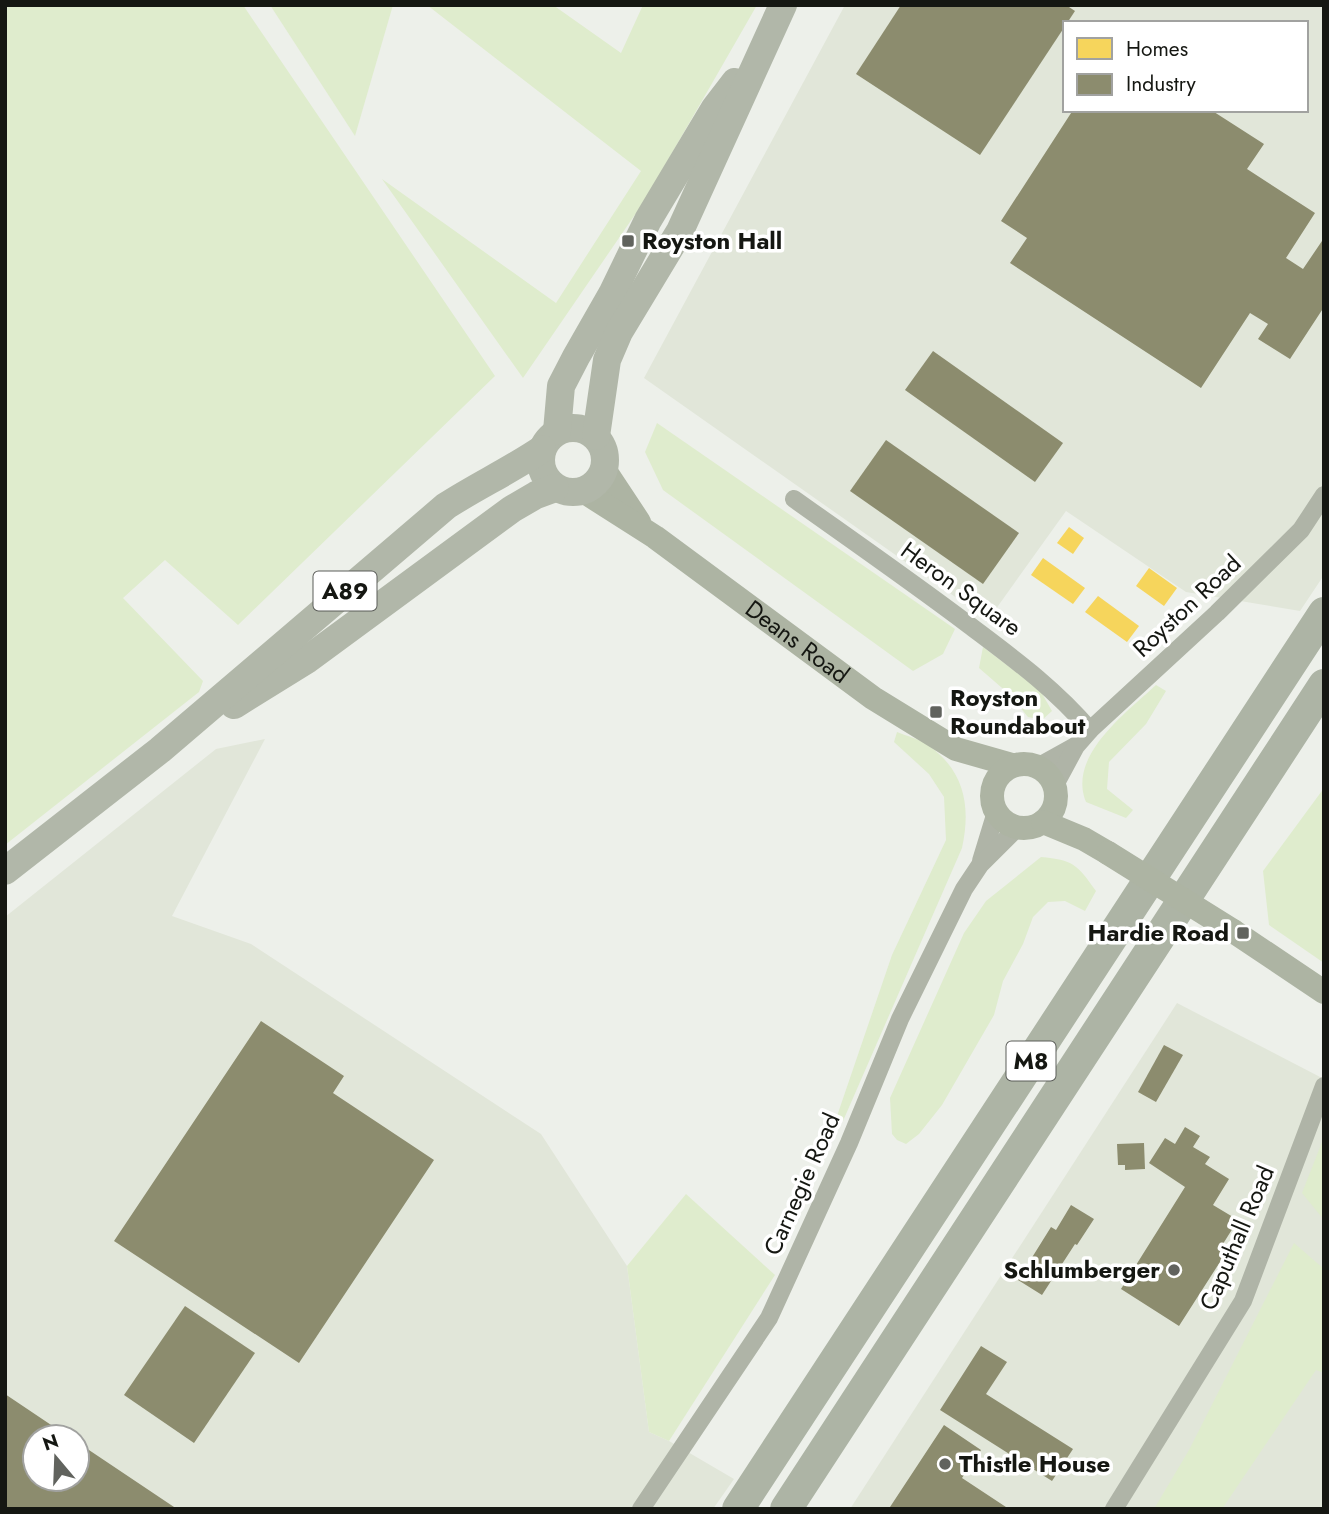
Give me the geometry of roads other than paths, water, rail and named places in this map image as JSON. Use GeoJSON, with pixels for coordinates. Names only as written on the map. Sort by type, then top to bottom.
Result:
{"type":"FeatureCollection","features":[{"type":"Feature","properties":{"kind":"highway","name":"M8"},"geometry":{"type":"LineString","coordinates":[[737,1509],[1324,613]]}},
{"type":"Feature","properties":{"kind":"highway","name":"M8"},"geometry":{"type":"LineString","coordinates":[[786,1509],[1324,685]]}},
{"type":"Feature","properties":{"kind":"main road"},"geometry":{"type":"LineString","coordinates":[[770,34],[715,108],[648,220],[612,294],[561,386],[549,440],[540,462],[542,472],[555,488],[573,493],[583,491],[596,483],[604,469],[605,454],[596,436],[607,360],[639,296],[680,232],[770,34],[783,5]]}},
{"type":"Feature","properties":{"kind":"main road"},"geometry":{"type":"LineString","coordinates":[[549,440],[577,427],[596,436]]}},
{"type":"Feature","properties":{"kind":"main road","name":"A89"},"geometry":{"type":"LineString","coordinates":[[5,871],[160,750],[446,506],[549,440]]}},
{"type":"Feature","properties":{"kind":"main road","name":"A89"},"geometry":{"type":"LineString","coordinates":[[160,750],[308,659],[512,509],[555,488]]}},
{"type":"Feature","properties":{"kind":"street","name":"Deans Road"},"geometry":{"type":"LineString","coordinates":[[604,469],[643,529]]}},
{"type":"Feature","properties":{"kind":"street","name":"Deans Road"},"geometry":{"type":"LineString","coordinates":[[583,491],[643,529],[873,698],[956,749],[1012,765]]}},
{"type":"Feature","properties":{"kind":"street","name":"Royston Road"},"geometry":{"type":"LineString","coordinates":[[1051,804],[1076,746],[1090,730],[1217,613],[1301,530],[1324,495]]}},
{"type":"Feature","properties":{"kind":"street","name":"Heron Square"},"geometry":{"type":"LineString","coordinates":[[794,499],[922,589],[1029,669],[1064,700],[1090,730]]}},
{"type":"Feature","properties":{"kind":"street","name":"Royston Road"},"geometry":{"type":"LineString","coordinates":[[1039,766],[1076,746]]}},
{"type":"Feature","properties":{"kind":"street","name":"Deans Road"},"geometry":{"type":"LineString","coordinates":[[956,749],[994,801]]}},
{"type":"Feature","properties":{"kind":"street"},"geometry":{"type":"LineString","coordinates":[[1051,804],[1031,828],[1017,828],[1005,822],[994,801],[996,780],[1012,765],[1026,763],[1039,766],[1049,774],[1051,804],[1084,839],[1233,931],[1324,992]]}},
{"type":"Feature","properties":{"kind":"street","name":"Carnegie Road"},"geometry":{"type":"LineString","coordinates":[[980,865],[994,801]]}},
{"type":"Feature","properties":{"kind":"street","name":"Carnegie Road"},"geometry":{"type":"LineString","coordinates":[[641,1509],[769,1318],[849,1143],[900,1019],[964,889],[980,865],[1017,828]]}},
{"type":"Feature","properties":{"kind":"street","name":"Caputhall Road"},"geometry":{"type":"LineString","coordinates":[[1114,1509],[1243,1301],[1324,1086]]}},
{"type":"Feature","properties":{"kind":"place","name":"Royston Hall"},"geometry":{"type":"Point","coordinates":[628,241]}},
{"type":"Feature","properties":{"kind":"place","name":"Royston Roundabout"},"geometry":{"type":"Point","coordinates":[936,712]}},
{"type":"Feature","properties":{"kind":"place","name":"Hardie Road"},"geometry":{"type":"Point","coordinates":[1243,933]}},
{"type":"Feature","properties":{"kind":"place","name":"Schlumberger"},"geometry":{"type":"Point","coordinates":[1174,1270]}},
{"type":"Feature","properties":{"kind":"place","name":"Thistle House"},"geometry":{"type":"Point","coordinates":[945,1464]}}]}
